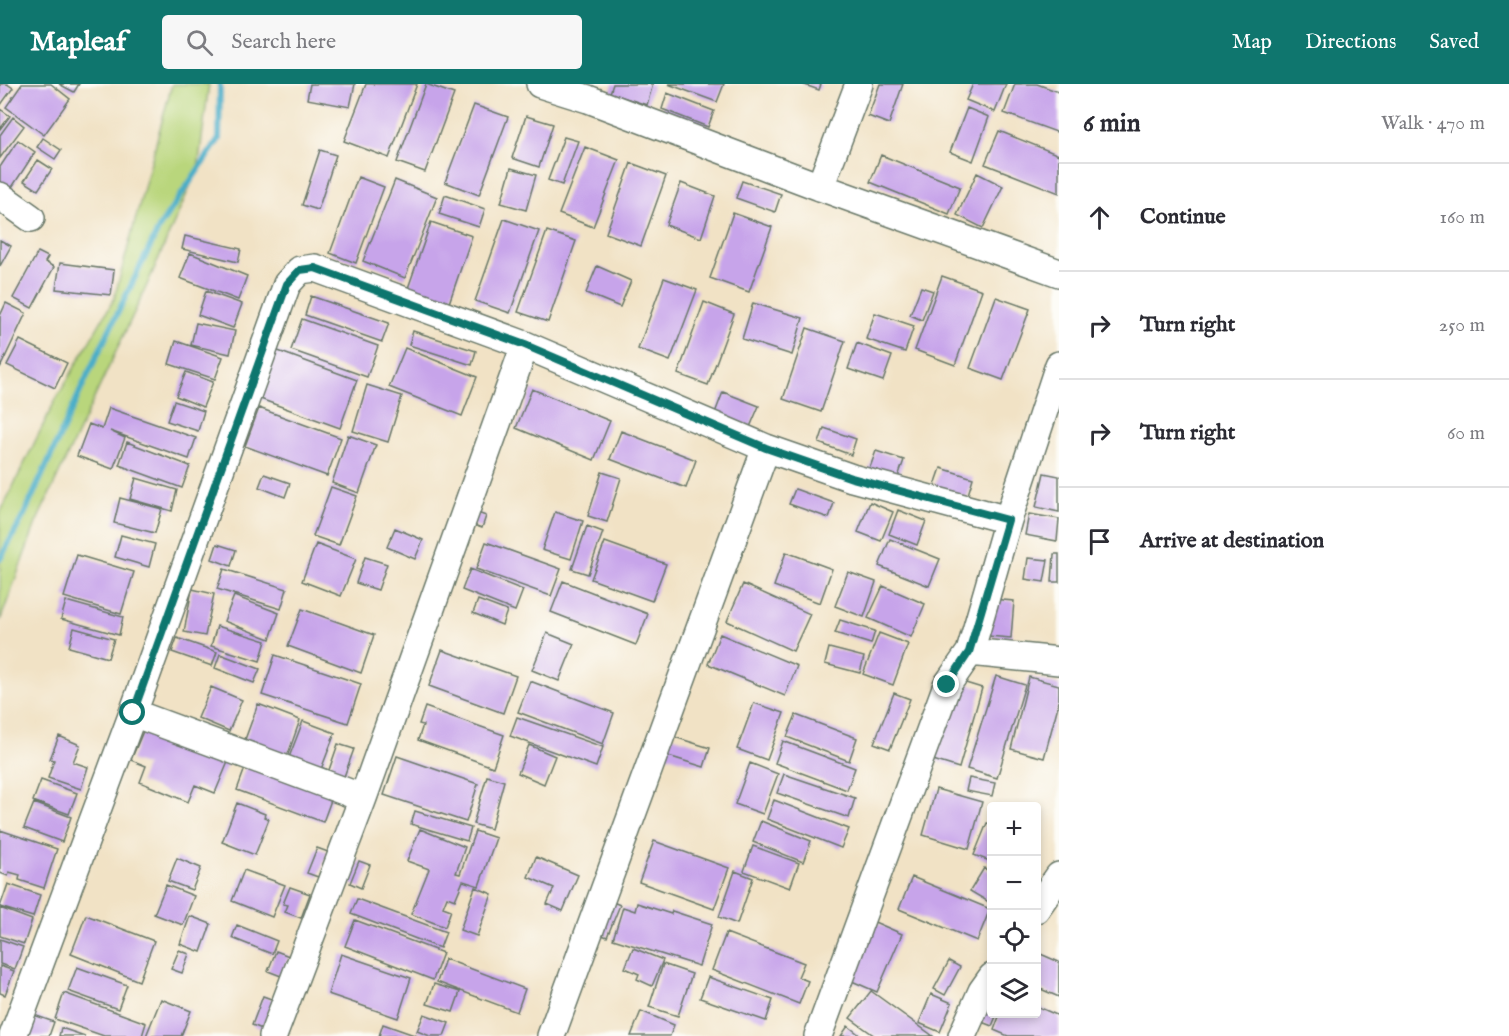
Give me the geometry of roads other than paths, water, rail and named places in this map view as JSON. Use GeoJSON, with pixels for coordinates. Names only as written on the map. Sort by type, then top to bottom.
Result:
{"type":"FeatureCollection","features":[{"type":"Feature","properties":{"kind":"street"},"geometry":{"type":"LineString","coordinates":[[540,84],[591,92],[820,187],[1059,273]]}},
{"type":"Feature","properties":{"kind":"street"},"geometry":{"type":"LineString","coordinates":[[820,187],[859,84]]}},
{"type":"Feature","properties":{"kind":"street"},"geometry":{"type":"LineString","coordinates":[[0,196],[31,218]]}},
{"type":"Feature","properties":{"kind":"street"},"geometry":{"type":"LineString","coordinates":[[13,1036],[133,713],[287,284],[300,270],[315,268],[525,345],[766,448],[852,478],[1008,520]]}},
{"type":"Feature","properties":{"kind":"street"},"geometry":{"type":"LineString","coordinates":[[273,1036],[363,798],[525,345]]}},
{"type":"Feature","properties":{"kind":"street"},"geometry":{"type":"LineString","coordinates":[[818,1036],[947,685],[969,652],[1008,520],[1059,365]]}},
{"type":"Feature","properties":{"kind":"street"},"geometry":{"type":"LineString","coordinates":[[551,1036],[766,448]]}},
{"type":"Feature","properties":{"kind":"street"},"geometry":{"type":"LineString","coordinates":[[969,652],[1059,661]]}},
{"type":"Feature","properties":{"kind":"street"},"geometry":{"type":"LineString","coordinates":[[133,713],[363,798]]}},
{"type":"Feature","properties":{"kind":"street"},"geometry":{"type":"LineString","coordinates":[[1041,902],[1059,876]]}},
{"type":"Feature","properties":{"kind":"street"},"geometry":{"type":"LineString","coordinates":[[962,1036],[987,984]]}},
{"type":"Feature","properties":{"kind":"waterway"},"geometry":{"type":"LineString","coordinates":[[0,559],[24,515],[89,372],[160,226],[219,139],[220,84]]}}]}
